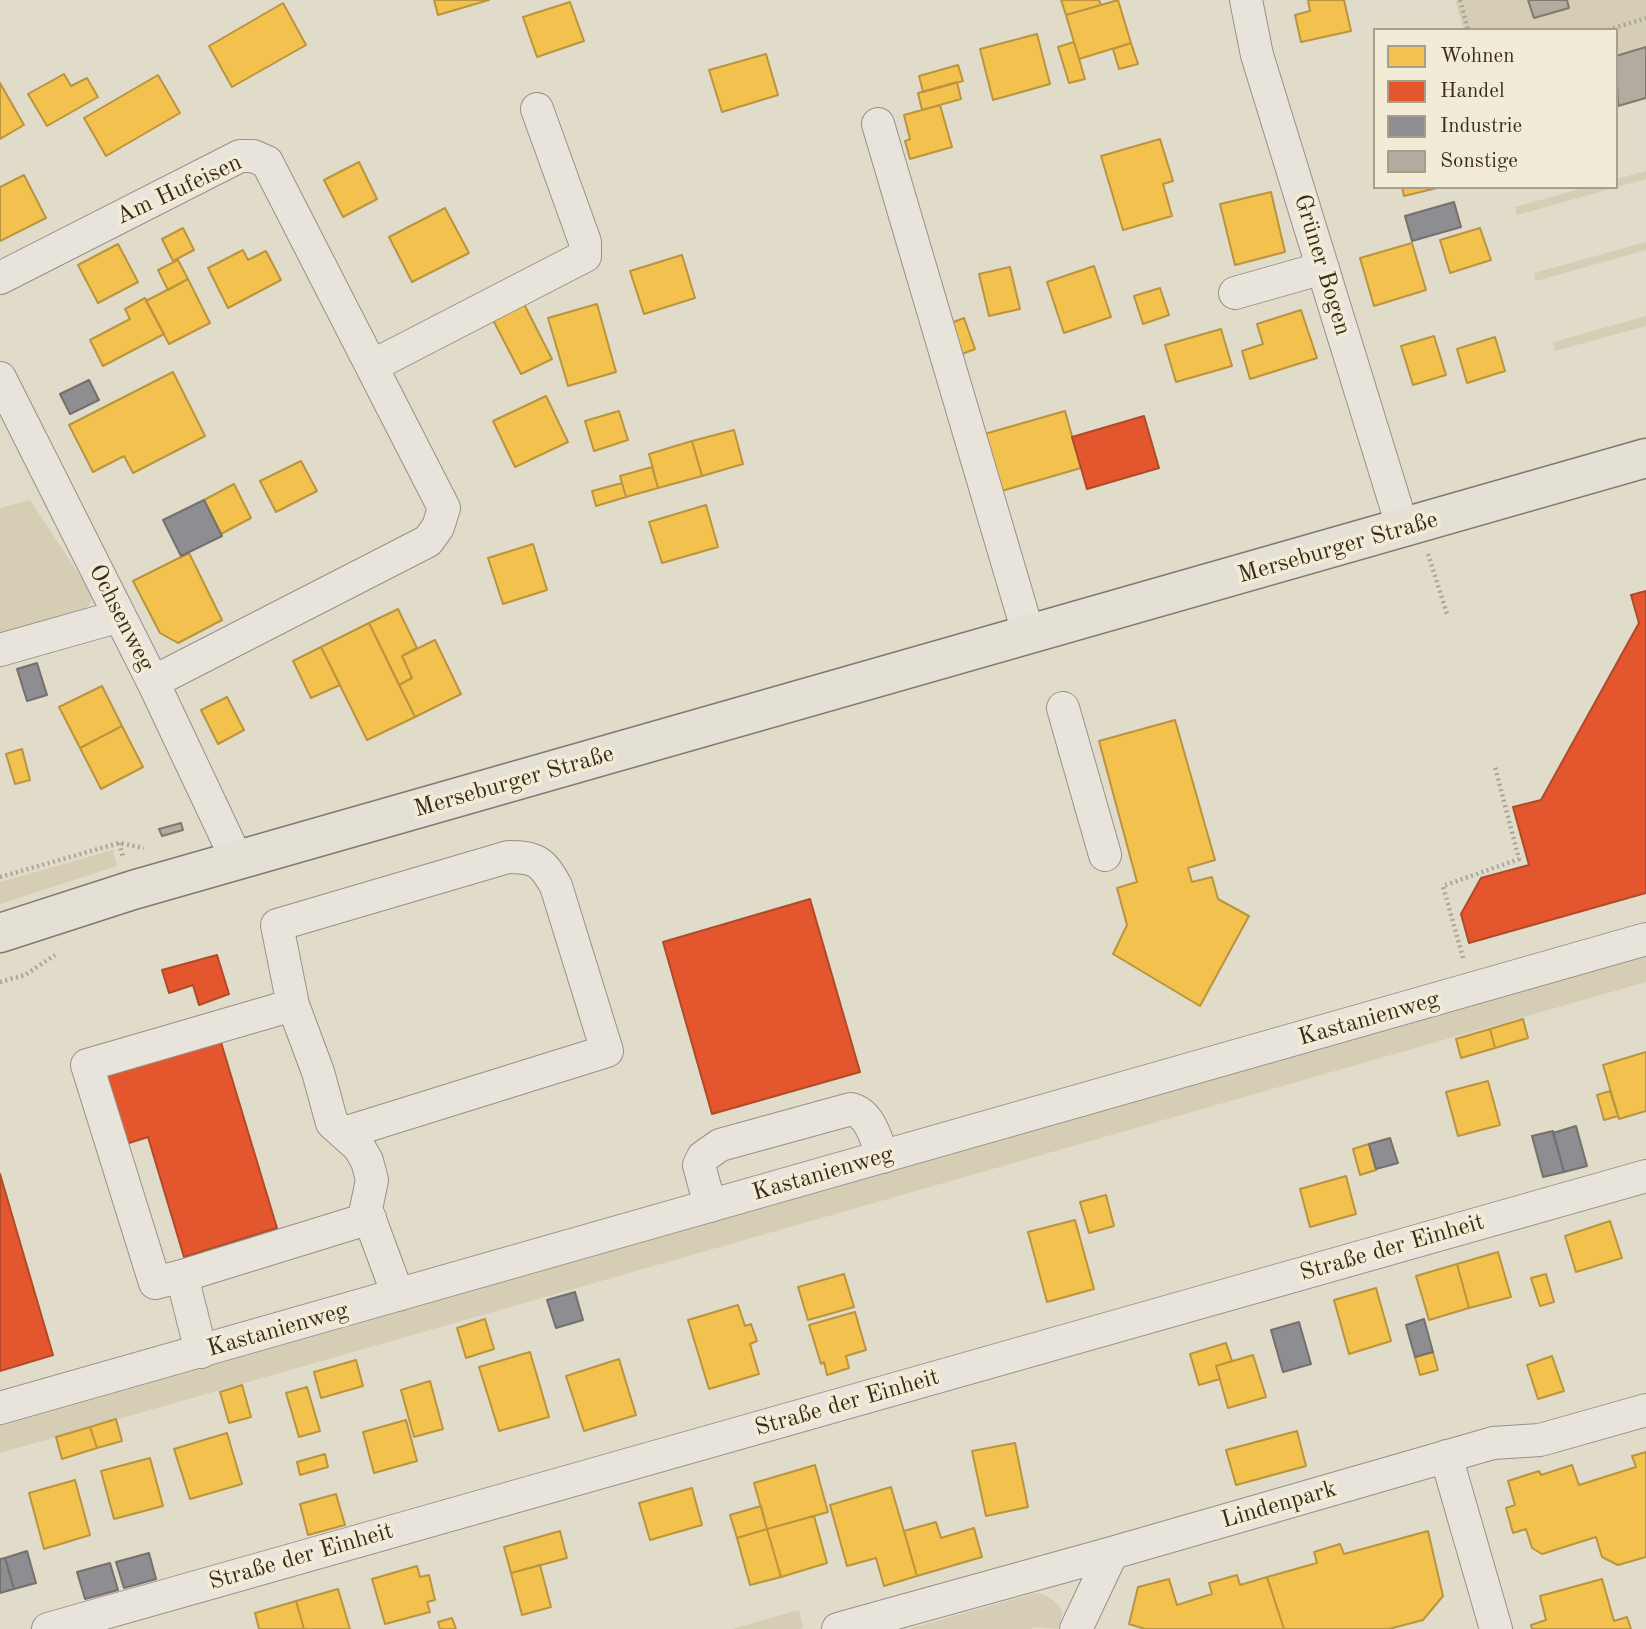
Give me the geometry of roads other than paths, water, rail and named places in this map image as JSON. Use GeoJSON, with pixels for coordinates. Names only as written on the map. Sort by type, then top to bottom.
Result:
{"type":"FeatureCollection","features":[{"type":"Feature","properties":{"kind":"main road","name":"Merseburger Straße"},"geometry":{"type":"LineString","coordinates":[[0,933],[133,890],[1029,636],[1414,538],[1646,458]]}},
{"type":"Feature","properties":{"kind":"street","name":"Grüner Bogen"},"geometry":{"type":"LineString","coordinates":[[1246,0],[1257,55],[1323,268],[1414,538]]}},
{"type":"Feature","properties":{"kind":"street"},"geometry":{"type":"LineString","coordinates":[[372,366],[586,256],[585,242],[537,109]]}},
{"type":"Feature","properties":{"kind":"street"},"geometry":{"type":"LineString","coordinates":[[878,124],[1029,636]]}},
{"type":"Feature","properties":{"kind":"street","name":"Am Hufeisen"},"geometry":{"type":"LineString","coordinates":[[0,278],[240,156],[253,156],[267,162],[444,508],[438,527],[428,541],[153,682]]}},
{"type":"Feature","properties":{"kind":"street"},"geometry":{"type":"LineString","coordinates":[[1235,293],[1323,268]]}},
{"type":"Feature","properties":{"kind":"street","name":"Ochsenweg"},"geometry":{"type":"LineString","coordinates":[[0,378],[153,682],[237,860]]}},
{"type":"Feature","properties":{"kind":"street"},"geometry":{"type":"LineString","coordinates":[[0,650],[120,616]]}},
{"type":"Feature","properties":{"kind":"street"},"geometry":{"type":"LineString","coordinates":[[1063,708],[1105,855]]}},
{"type":"Feature","properties":{"kind":"street"},"geometry":{"type":"LineString","coordinates":[[344,1133],[607,1051],[556,886],[546,869],[531,857],[509,857],[277,925],[293,1005],[318,1072],[332,1123],[359,1147],[367,1161],[372,1180],[366,1209],[398,1295]]}},
{"type":"Feature","properties":{"kind":"street","name":"Kastanienweg"},"geometry":{"type":"LineString","coordinates":[[0,1408],[1646,939]]}},
{"type":"Feature","properties":{"kind":"street"},"geometry":{"type":"LineString","coordinates":[[293,1005],[87,1065],[155,1283],[370,1218]]}},
{"type":"Feature","properties":{"kind":"street"},"geometry":{"type":"LineString","coordinates":[[710,1206],[699,1165],[703,1157],[720,1145],[851,1109],[859,1111],[869,1122],[883,1157]]}},
{"type":"Feature","properties":{"kind":"street","name":"Straße der Einheit"},"geometry":{"type":"LineString","coordinates":[[48,1629],[1646,1177]]}},
{"type":"Feature","properties":{"kind":"street"},"geometry":{"type":"LineString","coordinates":[[182,1276],[201,1352]]}},
{"type":"Feature","properties":{"kind":"street","name":"Lindenpark"},"geometry":{"type":"LineString","coordinates":[[838,1629],[1493,1443],[1540,1440],[1646,1410]]}},
{"type":"Feature","properties":{"kind":"street"},"geometry":{"type":"LineString","coordinates":[[1446,1456],[1496,1629]]}},
{"type":"Feature","properties":{"kind":"street"},"geometry":{"type":"LineString","coordinates":[[1076,1629],[1112,1553]]}}]}
